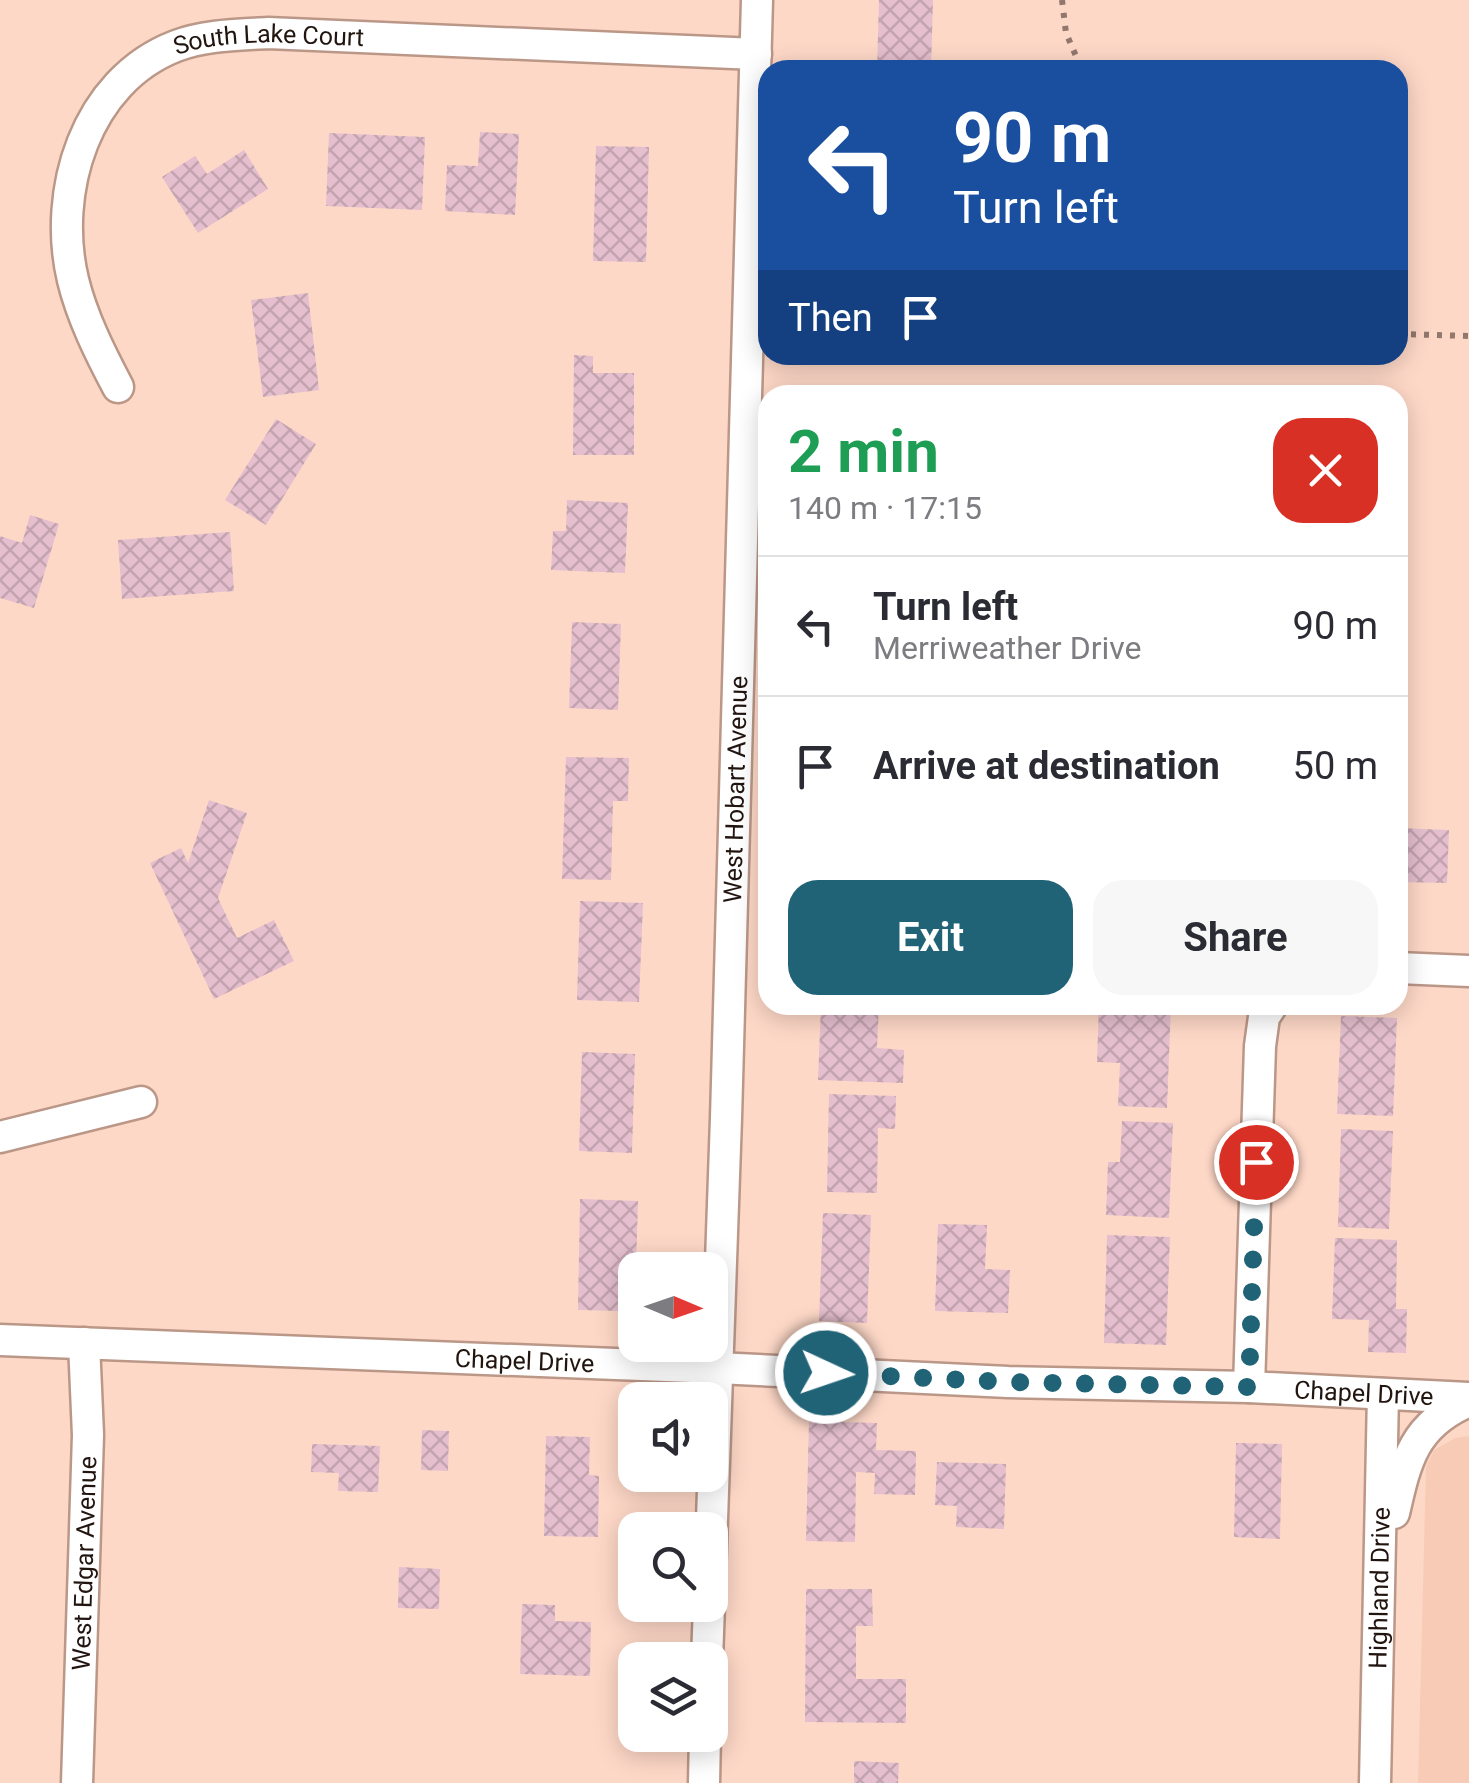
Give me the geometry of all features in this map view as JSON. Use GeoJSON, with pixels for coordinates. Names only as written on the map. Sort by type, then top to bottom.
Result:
{"type":"FeatureCollection","features":[{"type":"Feature","properties":{"kind":"street","name":"West Hobart Avenue"},"geometry":{"type":"LineString","coordinates":[[712,1512],[757,0]]}},
{"type":"Feature","properties":{"kind":"street","name":"South Lake Court"},"geometry":{"type":"LineString","coordinates":[[118,386],[103,359],[74,281],[68,225],[72,172],[101,107],[133,72],[164,52],[196,40],[268,34],[756,54]]}},
{"type":"Feature","properties":{"kind":"street"},"geometry":{"type":"LineString","coordinates":[[1408,968],[1469,971]]}},
{"type":"Feature","properties":{"kind":"street"},"geometry":{"type":"LineString","coordinates":[[1249,1387],[1260,1046],[1266,1015]]}},
{"type":"Feature","properties":{"kind":"street"},"geometry":{"type":"LineString","coordinates":[[0,1138],[141,1102]]}},
{"type":"Feature","properties":{"kind":"street","name":"Chapel Drive"},"geometry":{"type":"LineString","coordinates":[[0,1340],[1008,1382],[1249,1387],[1469,1399]]}},
{"type":"Feature","properties":{"kind":"street","name":"West Edgar Avenue"},"geometry":{"type":"LineString","coordinates":[[77,1783],[88,1436],[84,1343]]}},
{"type":"Feature","properties":{"kind":"street","name":"Highland Drive"},"geometry":{"type":"LineString","coordinates":[[1374,1783],[1382,1394]]}},
{"type":"Feature","properties":{"kind":"street"},"geometry":{"type":"LineString","coordinates":[[1380,1575],[1404,1470],[1419,1437],[1449,1410],[1469,1399]]}},
{"type":"Feature","properties":{"kind":"street"},"geometry":{"type":"LineString","coordinates":[[704,1783],[705,1752]]}},
{"type":"Feature","properties":{"kind":"path"},"geometry":{"type":"LineString","coordinates":[[1062,0],[1066,33],[1078,60]]}},
{"type":"Feature","properties":{"kind":"path"},"geometry":{"type":"LineString","coordinates":[[1408,334],[1469,336]]}},
{"type":"Feature","properties":{"kind":"shaded area"},"geometry":{"type":"Polygon","coordinates":[[[1469,1436],[1469,1783],[1418,1783],[1426,1467],[1434,1450],[1455,1438],[1469,1436]]]}},
{"type":"Feature","properties":{"kind":"building"},"geometry":{"type":"Polygon","coordinates":[[[879,0],[933,0],[931,60],[877,60],[879,0]]]}},
{"type":"Feature","properties":{"kind":"building"},"geometry":{"type":"Polygon","coordinates":[[[480,132],[519,134],[515,215],[445,211],[447,165],[478,166],[480,132]]]}},
{"type":"Feature","properties":{"kind":"building"},"geometry":{"type":"Polygon","coordinates":[[[329,133],[425,137],[422,210],[326,206],[329,133]]]}},
{"type":"Feature","properties":{"kind":"building"},"geometry":{"type":"Polygon","coordinates":[[[596,146],[649,147],[646,262],[593,261],[596,146]]]}},
{"type":"Feature","properties":{"kind":"building"},"geometry":{"type":"Polygon","coordinates":[[[244,150],[268,189],[198,233],[162,177],[195,156],[207,174],[244,150]]]}},
{"type":"Feature","properties":{"kind":"building"},"geometry":{"type":"Polygon","coordinates":[[[308,293],[319,390],[263,397],[251,300],[308,293]]]}},
{"type":"Feature","properties":{"kind":"building"},"geometry":{"type":"Polygon","coordinates":[[[574,355],[593,356],[593,373],[634,373],[634,455],[573,455],[574,355]]]}},
{"type":"Feature","properties":{"kind":"building"},"geometry":{"type":"Polygon","coordinates":[[[276,419],[316,444],[266,525],[225,500],[276,419]]]}},
{"type":"Feature","properties":{"kind":"building"},"geometry":{"type":"Polygon","coordinates":[[[567,500],[628,503],[625,573],[551,570],[553,531],[566,531],[567,500]]]}},
{"type":"Feature","properties":{"kind":"building"},"geometry":{"type":"Polygon","coordinates":[[[30,515],[59,524],[34,608],[0,598],[0,536],[22,543],[30,515]]]}},
{"type":"Feature","properties":{"kind":"building"},"geometry":{"type":"Polygon","coordinates":[[[230,532],[234,591],[122,599],[118,540],[230,532]]]}},
{"type":"Feature","properties":{"kind":"building"},"geometry":{"type":"Polygon","coordinates":[[[572,622],[621,624],[618,710],[569,708],[572,622]]]}},
{"type":"Feature","properties":{"kind":"building"},"geometry":{"type":"Polygon","coordinates":[[[566,757],[629,758],[628,801],[613,801],[611,880],[562,879],[566,757]]]}},
{"type":"Feature","properties":{"kind":"building"},"geometry":{"type":"Polygon","coordinates":[[[209,800],[247,813],[218,898],[237,938],[274,920],[294,961],[214,999],[150,863],[181,848],[188,863],[209,800]]]}},
{"type":"Feature","properties":{"kind":"building"},"geometry":{"type":"Polygon","coordinates":[[[1408,828],[1449,830],[1447,883],[1408,882],[1408,828]]]}},
{"type":"Feature","properties":{"kind":"building"},"geometry":{"type":"Polygon","coordinates":[[[580,901],[643,903],[639,1002],[577,1000],[580,901]]]}},
{"type":"Feature","properties":{"kind":"building"},"geometry":{"type":"Polygon","coordinates":[[[821,1015],[879,1015],[877,1048],[904,1050],[903,1083],[818,1080],[821,1015]]]}},
{"type":"Feature","properties":{"kind":"building"},"geometry":{"type":"Polygon","coordinates":[[[1099,1015],[1171,1015],[1167,1108],[1118,1106],[1120,1063],[1097,1062],[1099,1015]]]}},
{"type":"Feature","properties":{"kind":"building"},"geometry":{"type":"Polygon","coordinates":[[[1341,1016],[1397,1018],[1393,1116],[1337,1114],[1341,1016]]]}},
{"type":"Feature","properties":{"kind":"building"},"geometry":{"type":"Polygon","coordinates":[[[582,1052],[635,1054],[632,1153],[579,1151],[582,1052]]]}},
{"type":"Feature","properties":{"kind":"building"},"geometry":{"type":"Polygon","coordinates":[[[829,1094],[896,1096],[895,1129],[878,1128],[877,1193],[827,1192],[829,1094]]]}},
{"type":"Feature","properties":{"kind":"building"},"geometry":{"type":"Polygon","coordinates":[[[1122,1121],[1173,1123],[1169,1218],[1106,1215],[1108,1162],[1120,1162],[1122,1121]]]}},
{"type":"Feature","properties":{"kind":"building"},"geometry":{"type":"Polygon","coordinates":[[[1341,1129],[1393,1131],[1389,1229],[1338,1227],[1341,1129]]]}},
{"type":"Feature","properties":{"kind":"building"},"geometry":{"type":"Polygon","coordinates":[[[580,1199],[638,1201],[636,1252],[618,1252],[618,1311],[578,1310],[580,1199]]]}},
{"type":"Feature","properties":{"kind":"building"},"geometry":{"type":"Polygon","coordinates":[[[823,1213],[871,1215],[867,1323],[819,1321],[823,1213]]]}},
{"type":"Feature","properties":{"kind":"building"},"geometry":{"type":"Polygon","coordinates":[[[938,1224],[987,1225],[985,1269],[1010,1270],[1008,1313],[935,1311],[938,1224]]]}},
{"type":"Feature","properties":{"kind":"building"},"geometry":{"type":"Polygon","coordinates":[[[1107,1235],[1170,1237],[1166,1345],[1104,1343],[1107,1235]]]}},
{"type":"Feature","properties":{"kind":"building"},"geometry":{"type":"Polygon","coordinates":[[[1335,1238],[1397,1240],[1396,1309],[1407,1309],[1406,1353],[1368,1352],[1369,1320],[1332,1319],[1335,1238]]]}},
{"type":"Feature","properties":{"kind":"building"},"geometry":{"type":"Polygon","coordinates":[[[809,1421],[877,1423],[876,1450],[916,1451],[915,1495],[874,1494],[875,1473],[856,1472],[855,1542],[806,1541],[809,1421]]]}},
{"type":"Feature","properties":{"kind":"building"},"geometry":{"type":"Polygon","coordinates":[[[422,1430],[449,1431],[448,1471],[421,1470],[422,1430]]]}},
{"type":"Feature","properties":{"kind":"building"},"geometry":{"type":"Polygon","coordinates":[[[546,1436],[590,1437],[589,1475],[599,1476],[598,1537],[544,1536],[546,1436]]]}},
{"type":"Feature","properties":{"kind":"building"},"geometry":{"type":"Polygon","coordinates":[[[1236,1443],[1282,1444],[1280,1539],[1234,1537],[1236,1443]]]}},
{"type":"Feature","properties":{"kind":"building"},"geometry":{"type":"Polygon","coordinates":[[[312,1444],[380,1446],[378,1492],[338,1491],[339,1473],[311,1472],[312,1444]]]}},
{"type":"Feature","properties":{"kind":"building"},"geometry":{"type":"Polygon","coordinates":[[[937,1462],[1006,1464],[1004,1529],[956,1527],[957,1506],[935,1505],[937,1462]]]}},
{"type":"Feature","properties":{"kind":"building"},"geometry":{"type":"Polygon","coordinates":[[[399,1567],[440,1569],[439,1609],[398,1608],[399,1567]]]}},
{"type":"Feature","properties":{"kind":"building"},"geometry":{"type":"Polygon","coordinates":[[[806,1589],[872,1589],[873,1626],[856,1626],[856,1679],[906,1679],[906,1723],[805,1722],[806,1589]]]}},
{"type":"Feature","properties":{"kind":"building"},"geometry":{"type":"Polygon","coordinates":[[[522,1604],[555,1605],[555,1621],[591,1622],[590,1676],[520,1674],[522,1604]]]}},
{"type":"Feature","properties":{"kind":"building"},"geometry":{"type":"Polygon","coordinates":[[[854,1761],[899,1763],[898,1783],[854,1783],[854,1761]]]}},
{"type":"Feature","properties":{"kind":"route"},"geometry":{"type":"LineString","coordinates":[[826,1373],[1249,1387],[1256,1162]]}}]}
